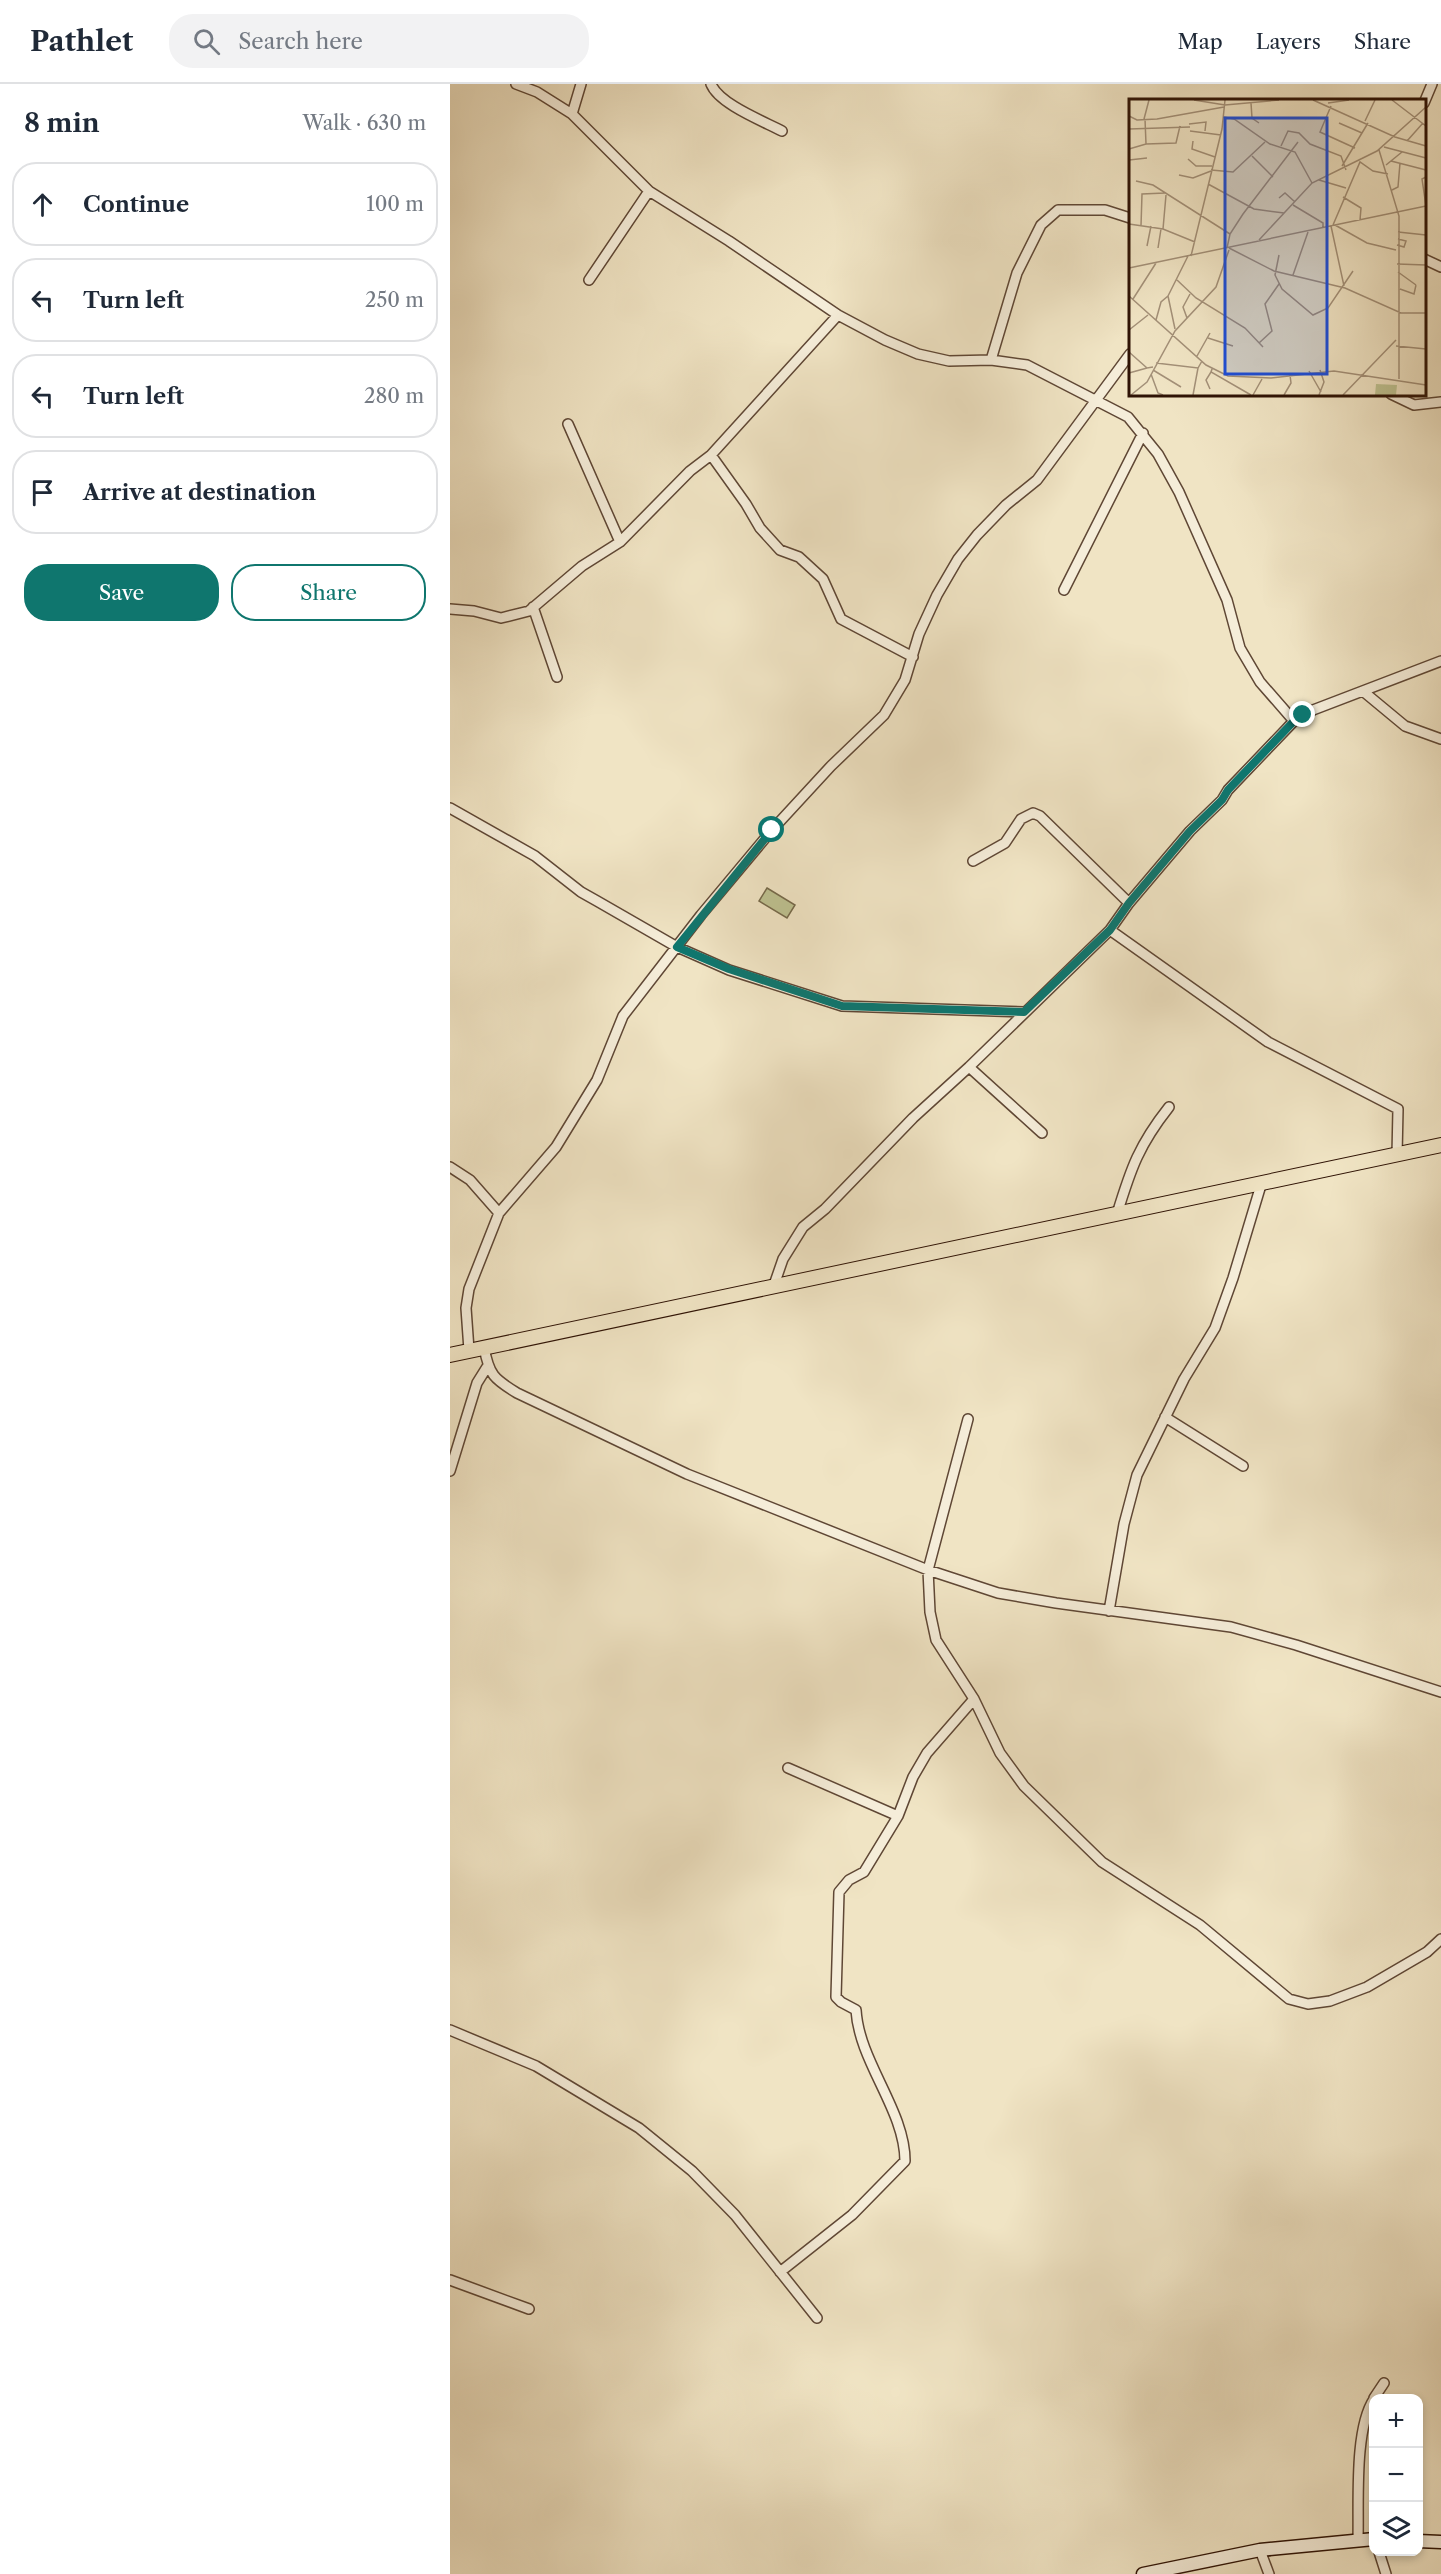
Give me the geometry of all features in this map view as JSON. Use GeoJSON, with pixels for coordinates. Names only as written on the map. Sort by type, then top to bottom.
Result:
{"type":"FeatureCollection","features":[{"type":"Feature","properties":{"kind":"main road"},"geometry":{"type":"LineString","coordinates":[[450,1354],[1261,1185],[1441,1145]]}},
{"type":"Feature","properties":{"kind":"main road"},"geometry":{"type":"LineString","coordinates":[[1143,2574],[1260,2550],[1369,2539]]}},
{"type":"Feature","properties":{"kind":"main road"},"geometry":{"type":"LineString","coordinates":[[1423,2541],[1441,2542]]}},
{"type":"Feature","properties":{"kind":"street"},"geometry":{"type":"LineString","coordinates":[[516,84],[537,92],[572,114],[649,191],[729,241],[838,315],[885,340],[918,354],[949,361],[991,360],[1027,365],[1128,417],[1143,433],[1179,492],[1227,600],[1240,648],[1260,682],[1294,721]]}},
{"type":"Feature","properties":{"kind":"street"},"geometry":{"type":"LineString","coordinates":[[572,114],[581,84]]}},
{"type":"Feature","properties":{"kind":"street"},"geometry":{"type":"LineString","coordinates":[[711,84],[713,89],[736,108],[782,131]]}},
{"type":"Feature","properties":{"kind":"street"},"geometry":{"type":"LineString","coordinates":[[1426,100],[1432,84]]}},
{"type":"Feature","properties":{"kind":"street"},"geometry":{"type":"LineString","coordinates":[[589,280],[649,191]]}},
{"type":"Feature","properties":{"kind":"street"},"geometry":{"type":"LineString","coordinates":[[991,360],[1017,273],[1041,225],[1058,210],[1105,210],[1129,217]]}},
{"type":"Feature","properties":{"kind":"street"},"geometry":{"type":"LineString","coordinates":[[1426,260],[1441,267]]}},
{"type":"Feature","properties":{"kind":"street"},"geometry":{"type":"LineString","coordinates":[[450,609],[474,611],[501,618],[533,608],[582,566],[620,542],[690,471],[711,455],[838,315]]}},
{"type":"Feature","properties":{"kind":"street"},"geometry":{"type":"LineString","coordinates":[[469,1350],[466,1308],[469,1289],[499,1213],[556,1147],[597,1080],[623,1016],[772,830],[831,766],[884,715],[905,680],[919,634],[958,559],[1006,505],[1037,480],[1129,357]]}},
{"type":"Feature","properties":{"kind":"street"},"geometry":{"type":"LineString","coordinates":[[1394,396],[1414,405],[1441,402]]}},
{"type":"Feature","properties":{"kind":"street"},"geometry":{"type":"LineString","coordinates":[[568,424],[620,542]]}},
{"type":"Feature","properties":{"kind":"street"},"geometry":{"type":"LineString","coordinates":[[1064,590],[1143,433]]}},
{"type":"Feature","properties":{"kind":"street"},"geometry":{"type":"LineString","coordinates":[[711,455],[760,528],[780,550],[799,557],[823,579],[841,620],[913,657]]}},
{"type":"Feature","properties":{"kind":"street"},"geometry":{"type":"LineString","coordinates":[[533,608],[556,677]]}},
{"type":"Feature","properties":{"kind":"street"},"geometry":{"type":"LineString","coordinates":[[774,1285],[783,1259],[803,1227],[841,1193],[913,1118],[969,1068],[1110,930],[1129,903],[1190,831],[1222,800],[1228,790],[1294,721],[1313,710],[1441,661]]}},
{"type":"Feature","properties":{"kind":"street"},"geometry":{"type":"LineString","coordinates":[[1364,692],[1405,726],[1441,739]]}},
{"type":"Feature","properties":{"kind":"street"},"geometry":{"type":"LineString","coordinates":[[450,808],[535,856],[581,892],[677,947],[729,969],[842,1006],[1024,1012]]}},
{"type":"Feature","properties":{"kind":"street"},"geometry":{"type":"LineString","coordinates":[[973,861],[1005,843],[1021,819],[1033,813],[1040,816],[1129,903]]}},
{"type":"Feature","properties":{"kind":"street"},"geometry":{"type":"LineString","coordinates":[[1110,930],[1268,1042],[1398,1109],[1397,1155]]}},
{"type":"Feature","properties":{"kind":"street"},"geometry":{"type":"LineString","coordinates":[[969,1068],[1042,1133]]}},
{"type":"Feature","properties":{"kind":"street"},"geometry":{"type":"LineString","coordinates":[[1117,1214],[1133,1162],[1148,1134],[1169,1107]]}},
{"type":"Feature","properties":{"kind":"street"},"geometry":{"type":"LineString","coordinates":[[450,1167],[470,1180],[499,1213]]}},
{"type":"Feature","properties":{"kind":"street"},"geometry":{"type":"LineString","coordinates":[[1109,1611],[1124,1524],[1137,1475],[1184,1378],[1215,1328],[1233,1278],[1261,1185]]}},
{"type":"Feature","properties":{"kind":"street"},"geometry":{"type":"LineString","coordinates":[[484,1347],[487,1366],[495,1380],[517,1393],[687,1473],[928,1570],[998,1593],[1231,1627],[1296,1645],[1441,1692]]}},
{"type":"Feature","properties":{"kind":"street"},"geometry":{"type":"LineString","coordinates":[[450,1471],[477,1383],[487,1366]]}},
{"type":"Feature","properties":{"kind":"street"},"geometry":{"type":"LineString","coordinates":[[1165,1417],[1243,1467]]}},
{"type":"Feature","properties":{"kind":"street"},"geometry":{"type":"LineString","coordinates":[[968,1419],[928,1570],[930,1612],[936,1640],[974,1699],[1000,1753],[1024,1786],[1086,1850],[1200,1925],[1289,1999],[1308,2004],[1330,2001],[1358,1991],[1427,1952],[1441,1939]]}},
{"type":"Feature","properties":{"kind":"street"},"geometry":{"type":"LineString","coordinates":[[780,2272],[852,2215],[905,2161],[905,2149],[862,2040],[856,2010],[840,2002],[836,1997],[839,1892],[849,1880],[864,1872],[898,1816],[913,1777],[927,1753],[974,1699]]}},
{"type":"Feature","properties":{"kind":"street"},"geometry":{"type":"LineString","coordinates":[[788,1768],[898,1816]]}},
{"type":"Feature","properties":{"kind":"street"},"geometry":{"type":"LineString","coordinates":[[450,2030],[536,2066],[639,2128],[692,2171],[728,2208],[816,2318]]}},
{"type":"Feature","properties":{"kind":"street"},"geometry":{"type":"LineString","coordinates":[[450,2280],[529,2308]]}},
{"type":"Feature","properties":{"kind":"street"},"geometry":{"type":"LineString","coordinates":[[1377,2394],[1384,2383]]}},
{"type":"Feature","properties":{"kind":"street"},"geometry":{"type":"LineString","coordinates":[[1358,2540],[1361,2435],[1366,2410],[1369,2406]]}},
{"type":"Feature","properties":{"kind":"street"},"geometry":{"type":"LineString","coordinates":[[1260,2550],[1269,2574]]}},
{"type":"Feature","properties":{"kind":"street"},"geometry":{"type":"LineString","coordinates":[[1380,2556],[1386,2574]]}},
{"type":"Feature","properties":{"kind":"green space"},"geometry":{"type":"Polygon","coordinates":[[[767,888],[795,905],[787,918],[759,901],[767,888]]]}},
{"type":"Feature","properties":{"kind":"route"},"geometry":{"type":"LineString","coordinates":[[772,830],[677,947],[729,969],[842,1006],[1024,1012],[1110,930],[1129,903],[1190,831],[1279,740],[1294,721],[1303,715]]}}]}
